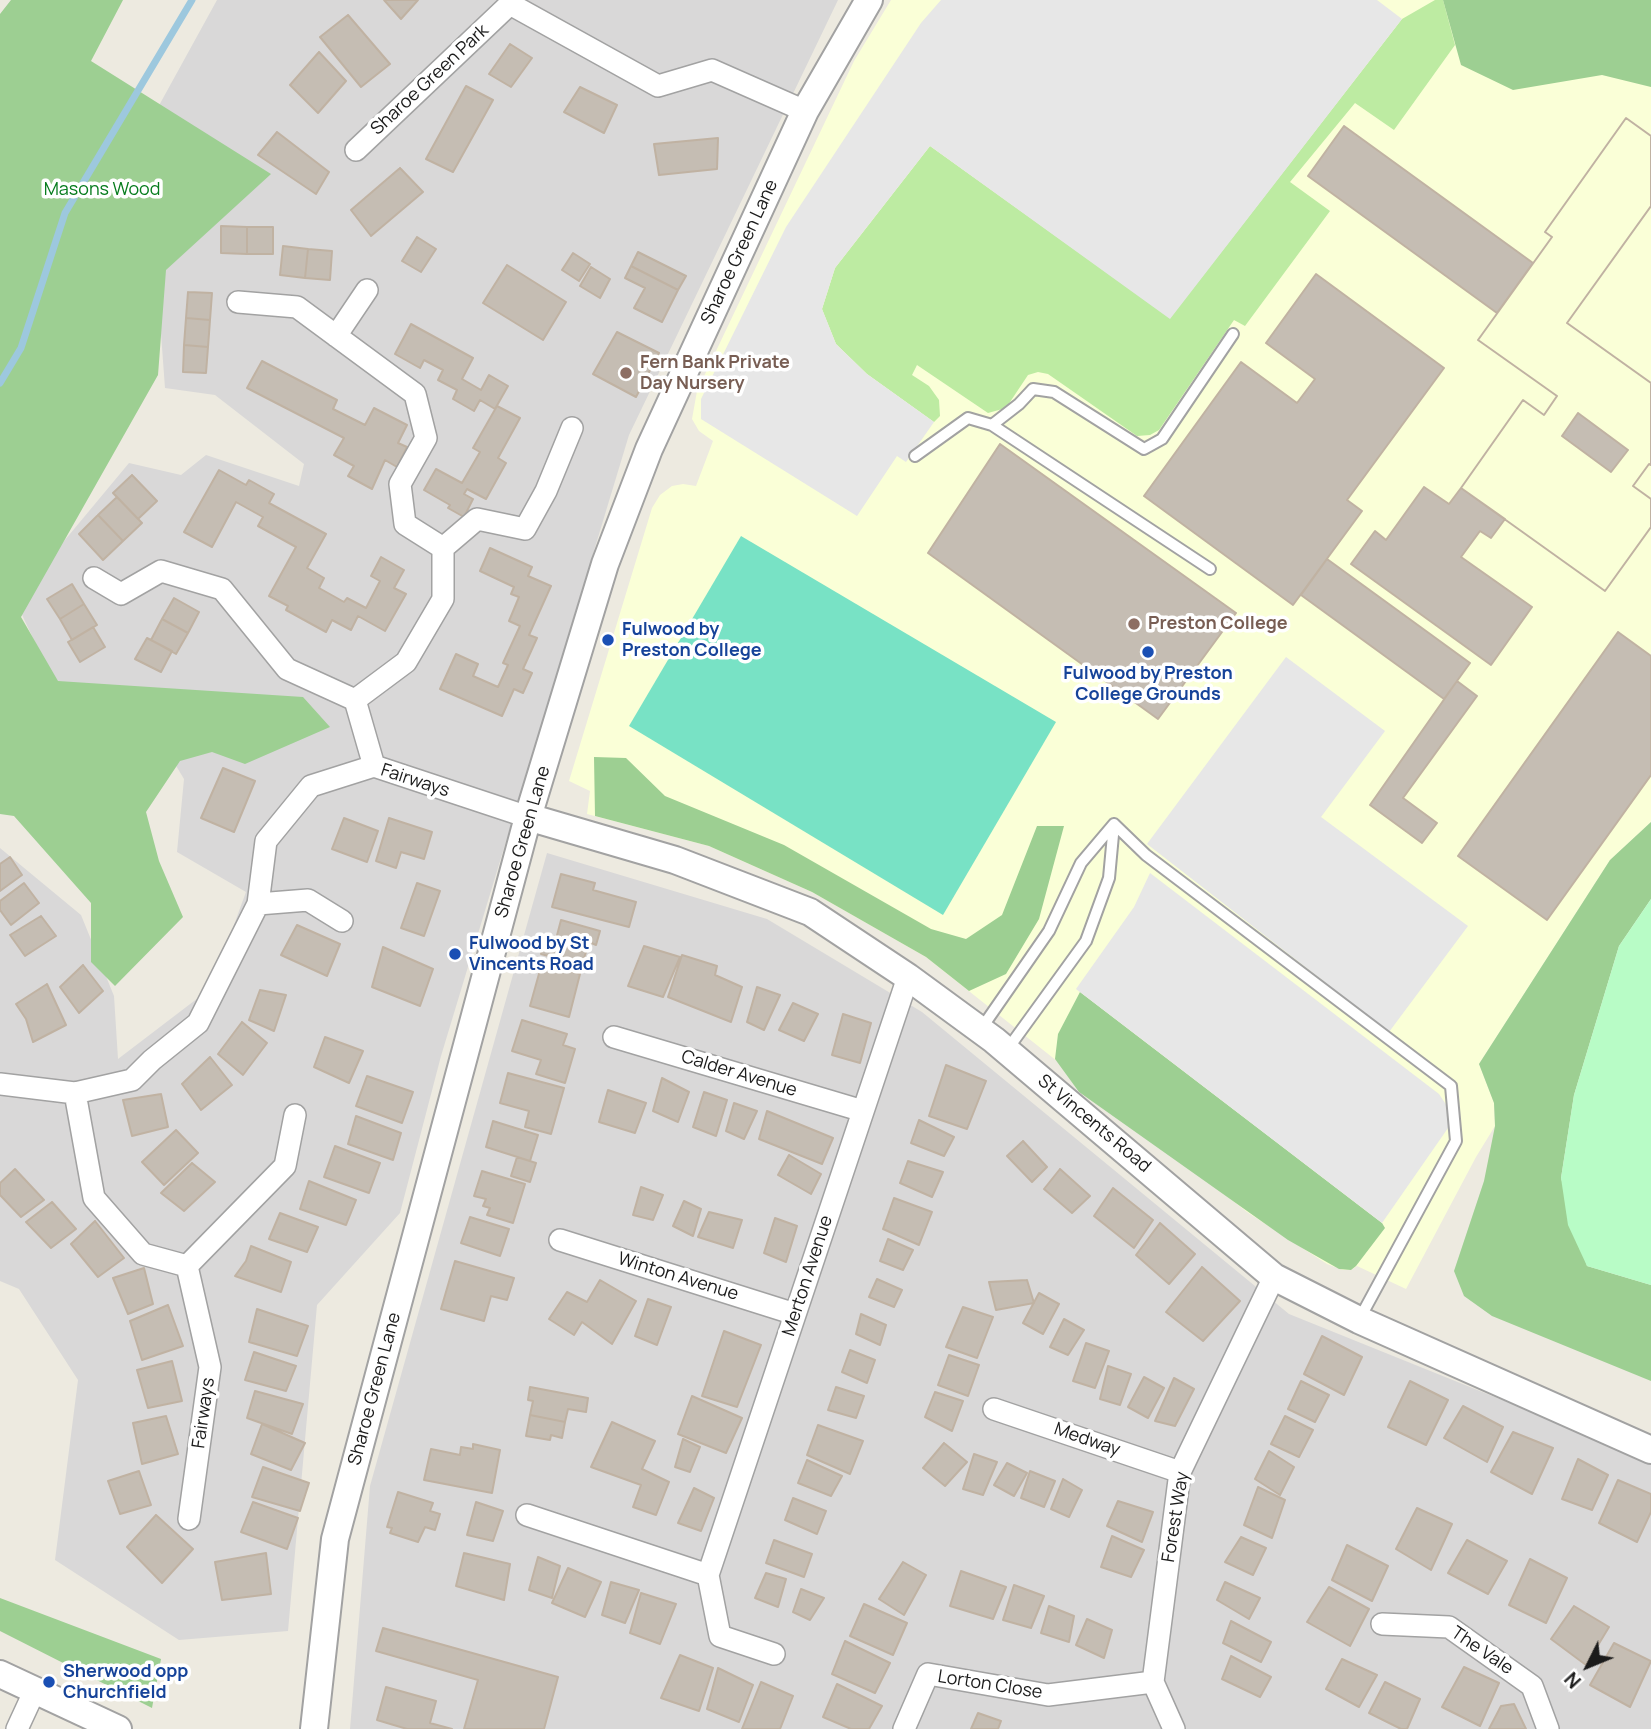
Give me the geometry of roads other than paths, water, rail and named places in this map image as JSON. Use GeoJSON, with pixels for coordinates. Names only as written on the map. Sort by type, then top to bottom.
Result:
{"type":"FeatureCollection","features":[{"type":"Feature","properties":{"kind":"street","name":"Sharoe Green Lane"},"geometry":{"type":"LineString","coordinates":[[314,1729],[334,1539],[528,817],[605,564],[649,449],[805,111],[869,0]]}},
{"type":"Feature","properties":{"kind":"street","name":"Sharoe Green Park"},"geometry":{"type":"LineString","coordinates":[[356,150],[510,4],[658,86],[712,71],[805,111]]}},
{"type":"Feature","properties":{"kind":"street"},"geometry":{"type":"LineString","coordinates":[[336,336],[367,290]]}},
{"type":"Feature","properties":{"kind":"street"},"geometry":{"type":"LineString","coordinates":[[238,302],[297,307],[415,394],[426,438],[400,484],[405,524],[443,548]]}},
{"type":"Feature","properties":{"kind":"street"},"geometry":{"type":"LineString","coordinates":[[355,699],[405,662],[443,599],[443,548],[477,519],[525,529],[546,491],[572,428]]}},
{"type":"Feature","properties":{"kind":"street"},"geometry":{"type":"LineString","coordinates":[[94,578],[121,594],[161,571],[222,589],[287,669],[355,699]]}},
{"type":"Feature","properties":{"kind":"street"},"geometry":{"type":"LineString","coordinates":[[355,699],[374,766]]}},
{"type":"Feature","properties":{"kind":"street","name":"Fairways"},"geometry":{"type":"LineString","coordinates":[[0,1084],[75,1093],[132,1080],[198,1023],[258,904],[266,841],[311,786],[374,766],[528,817]]}},
{"type":"Feature","properties":{"kind":"street","name":"St Vincents Road"},"geometry":{"type":"LineString","coordinates":[[528,817],[675,860],[810,912],[908,977],[1007,1051],[1274,1278],[1359,1320],[1651,1450]]}},
{"type":"Feature","properties":{"kind":"street"},"geometry":{"type":"LineString","coordinates":[[258,904],[308,900],[342,921]]}},
{"type":"Feature","properties":{"kind":"street","name":"Merton Avenue"},"geometry":{"type":"LineString","coordinates":[[774,1654],[720,1636],[708,1575],[908,977]]}},
{"type":"Feature","properties":{"kind":"street","name":"Calder Avenue"},"geometry":{"type":"LineString","coordinates":[[614,1037],[863,1111]]}},
{"type":"Feature","properties":{"kind":"street"},"geometry":{"type":"LineString","coordinates":[[75,1093],[94,1198],[144,1254],[187,1266],[285,1166],[295,1115]]}},
{"type":"Feature","properties":{"kind":"street","name":"Winton Avenue"},"geometry":{"type":"LineString","coordinates":[[560,1240],[795,1314]]}},
{"type":"Feature","properties":{"kind":"street","name":"Fairways"},"geometry":{"type":"LineString","coordinates":[[187,1266],[210,1367],[189,1520]]}},
{"type":"Feature","properties":{"kind":"street","name":"Forest Way"},"geometry":{"type":"LineString","coordinates":[[1153,1682],[1180,1472],[1274,1278]]}},
{"type":"Feature","properties":{"kind":"street","name":"Medway"},"geometry":{"type":"LineString","coordinates":[[994,1409],[1180,1472]]}},
{"type":"Feature","properties":{"kind":"street"},"geometry":{"type":"LineString","coordinates":[[527,1515],[708,1575]]}},
{"type":"Feature","properties":{"kind":"street","name":"The Vale"},"geometry":{"type":"LineString","coordinates":[[1382,1624],[1449,1627],[1532,1686],[1548,1729]]}},
{"type":"Feature","properties":{"kind":"street"},"geometry":{"type":"LineString","coordinates":[[0,1674],[118,1729]]}},
{"type":"Feature","properties":{"kind":"street","name":"Lorton Close"},"geometry":{"type":"LineString","coordinates":[[904,1729],[929,1674],[1048,1695],[1153,1682]]}},
{"type":"Feature","properties":{"kind":"street"},"geometry":{"type":"LineString","coordinates":[[1153,1682],[1174,1729]]}},
{"type":"Feature","properties":{"kind":"street"},"geometry":{"type":"LineString","coordinates":[[17,1729],[35,1690]]}},
{"type":"Feature","properties":{"kind":"lane"},"geometry":{"type":"LineString","coordinates":[[992,425],[1033,389],[1054,392],[1144,449],[1161,439],[1233,334]]}},
{"type":"Feature","properties":{"kind":"lane"},"geometry":{"type":"LineString","coordinates":[[915,456],[968,418],[992,425],[1210,569]]}},
{"type":"Feature","properties":{"kind":"lane"},"geometry":{"type":"LineString","coordinates":[[980,1030],[1049,931],[1081,863],[1114,824]]}},
{"type":"Feature","properties":{"kind":"lane"},"geometry":{"type":"LineString","coordinates":[[1007,1051],[1086,941],[1109,878],[1114,824]]}},
{"type":"Feature","properties":{"kind":"lane"},"geometry":{"type":"LineString","coordinates":[[1114,824],[1146,855],[1451,1086],[1456,1141],[1359,1320]]}},
{"type":"Feature","properties":{"kind":"waterway"},"geometry":{"type":"LineString","coordinates":[[0,383],[21,348],[65,213],[192,0]]}},
{"type":"Feature","properties":{"kind":"place","name":"Fern Bank Private Day Nursery"},"geometry":{"type":"Point","coordinates":[626,373]}},
{"type":"Feature","properties":{"kind":"place","name":"Preston College"},"geometry":{"type":"Point","coordinates":[1134,624]}},
{"type":"Feature","properties":{"kind":"place","name":"Fulwood by Preston College"},"geometry":{"type":"Point","coordinates":[608,640]}},
{"type":"Feature","properties":{"kind":"place","name":"Fulwood by Preston College Grounds"},"geometry":{"type":"Point","coordinates":[1148,652]}},
{"type":"Feature","properties":{"kind":"place","name":"Fulwood by St Vincents Road"},"geometry":{"type":"Point","coordinates":[455,954]}},
{"type":"Feature","properties":{"kind":"place","name":"Sherwood opp Churchfield"},"geometry":{"type":"Point","coordinates":[49,1682]}},
{"type":"Feature","properties":{"kind":"park label","name":"Masons Wood"},"geometry":{"type":"Point","coordinates":[102,190]}}]}
